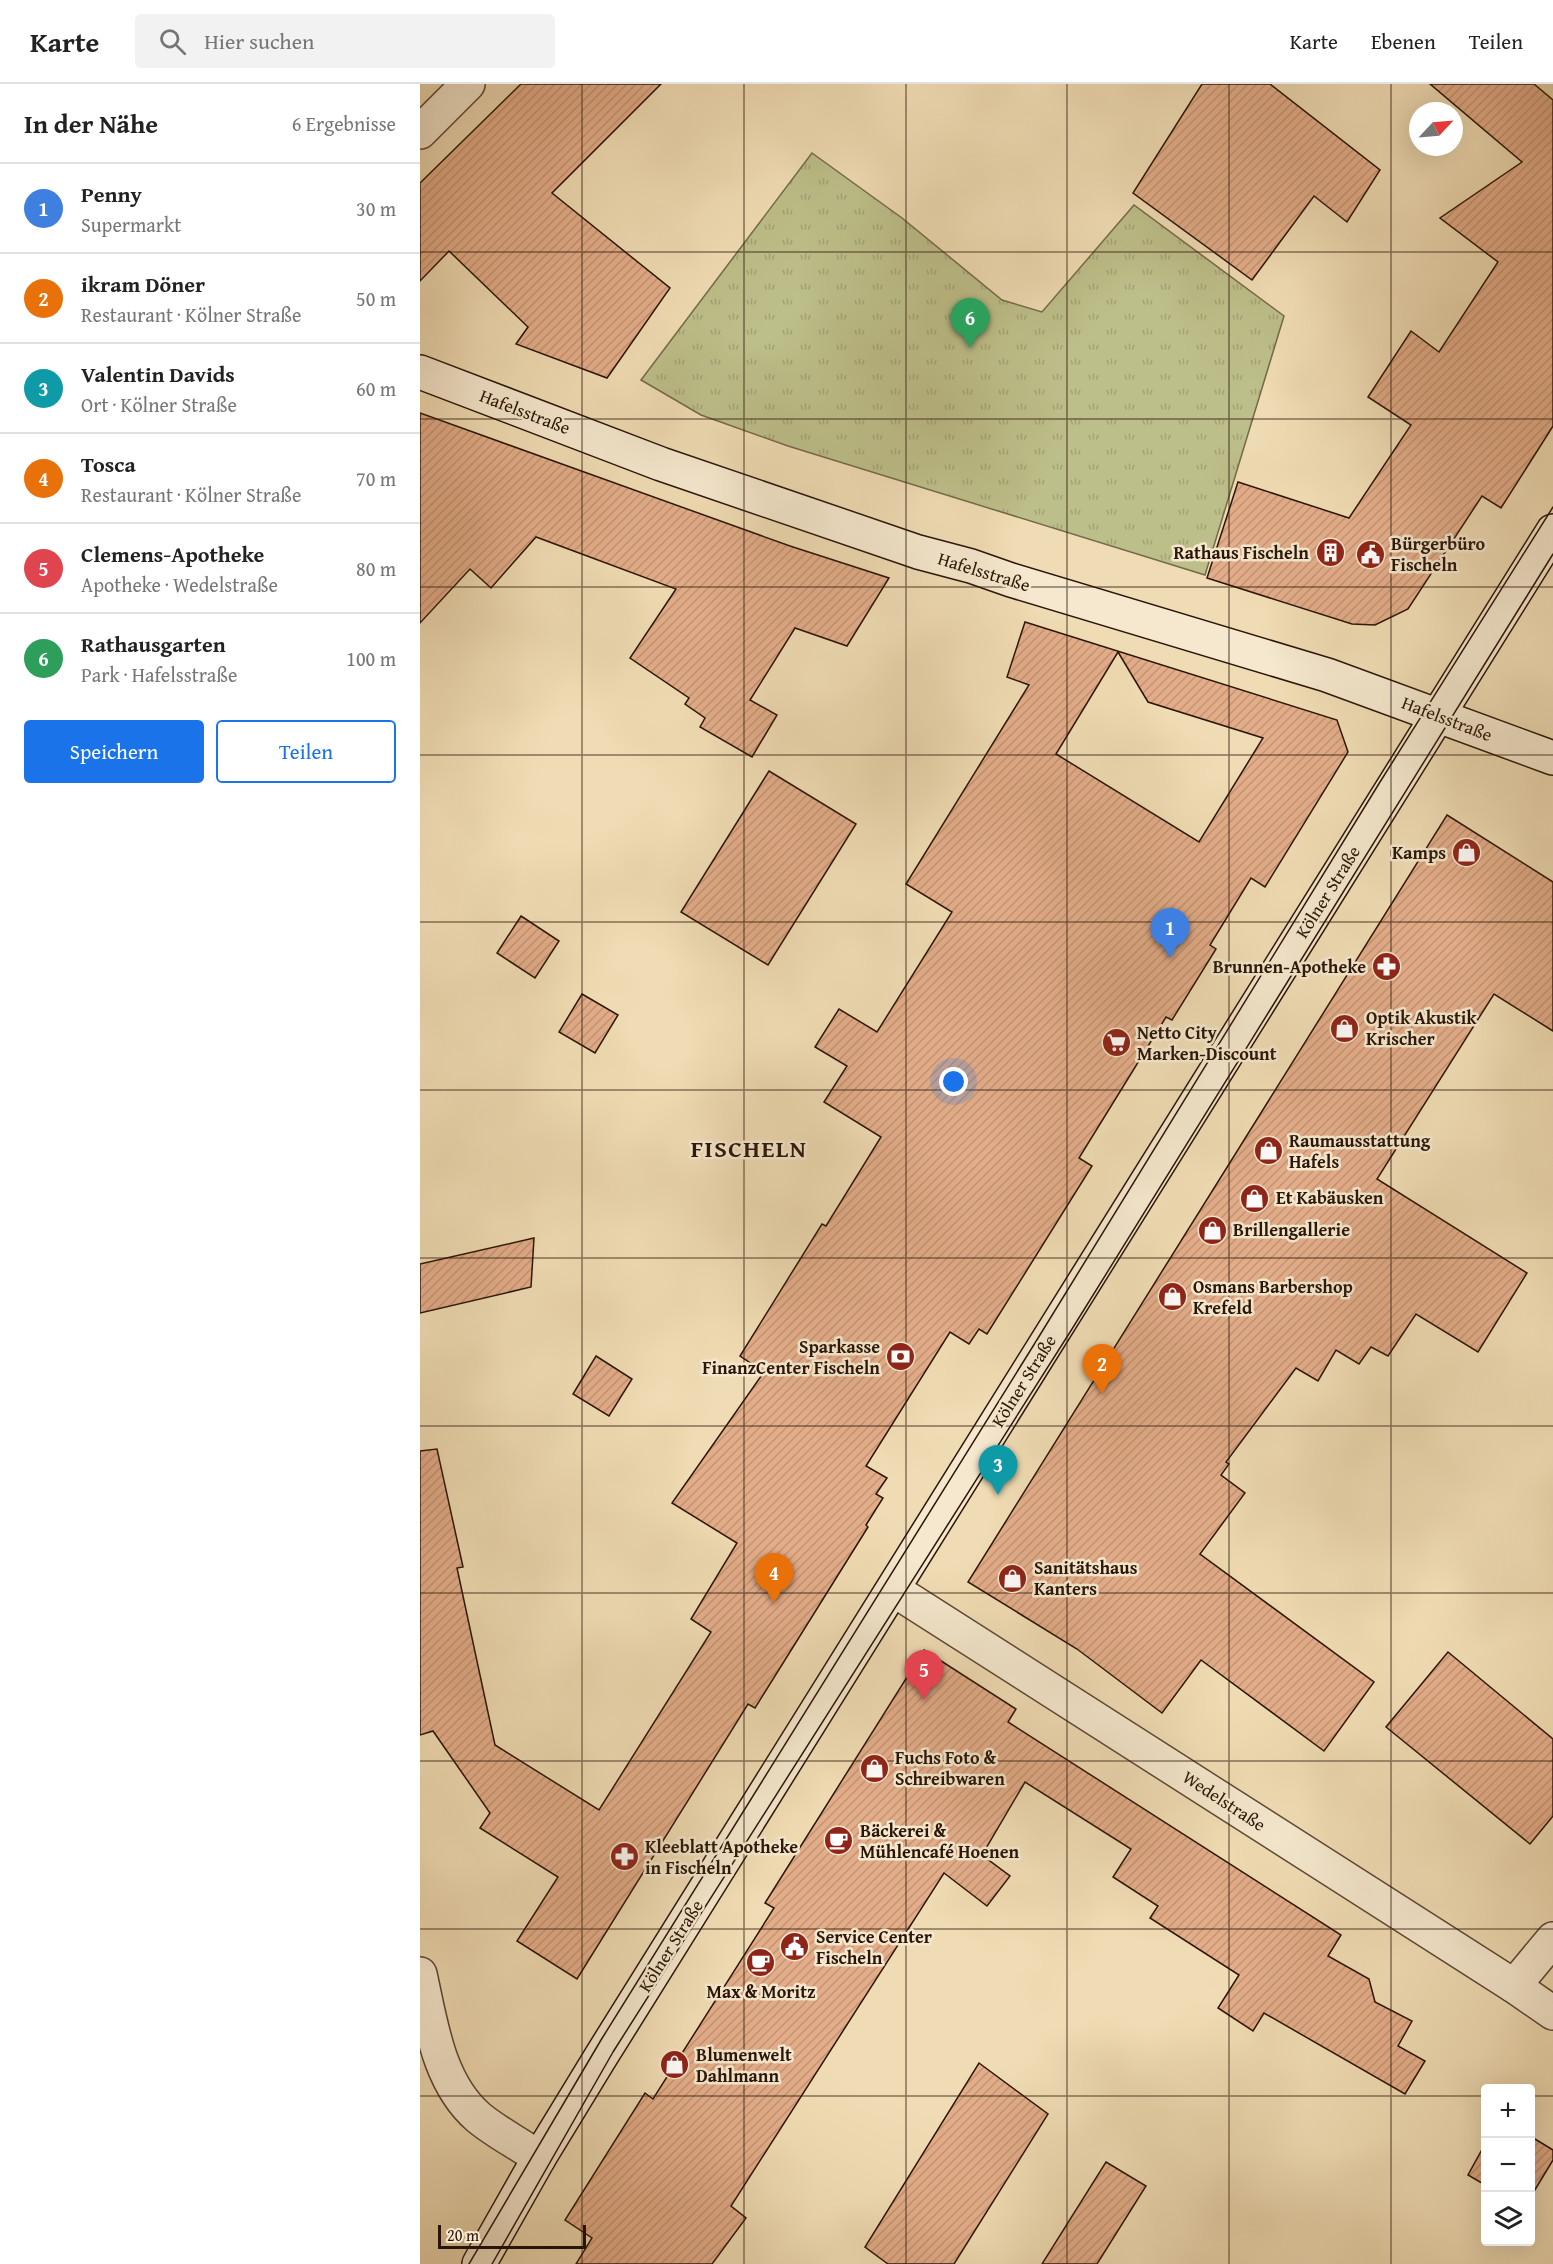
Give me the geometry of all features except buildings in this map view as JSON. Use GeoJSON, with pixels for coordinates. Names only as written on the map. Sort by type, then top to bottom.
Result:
{"type":"FeatureCollection","features":[{"type":"Feature","properties":{"kind":"main road"},"geometry":{"type":"LineString","coordinates":[[420,132],[468,84]]}},
{"type":"Feature","properties":{"kind":"main road","name":"Hafelsstraße"},"geometry":{"type":"LineString","coordinates":[[420,372],[661,464],[918,552],[971,566],[1327,675],[1553,758]]}},
{"type":"Feature","properties":{"kind":"main road","name":"Kölner Straße"},"geometry":{"type":"LineString","coordinates":[[479,2264],[539,2158],[1553,531]]}},
{"type":"Feature","properties":{"kind":"main road","name":"Wedelstraße"},"geometry":{"type":"LineString","coordinates":[[894,1590],[1553,2013]]}},
{"type":"Feature","properties":{"kind":"main road"},"geometry":{"type":"LineString","coordinates":[[1514,1986],[1553,1939]]}},
{"type":"Feature","properties":{"kind":"main road"},"geometry":{"type":"LineString","coordinates":[[420,1974],[437,2050],[456,2091],[477,2116],[539,2158]]}},
{"type":"Feature","properties":{"kind":"green space"},"geometry":{"type":"Polygon","coordinates":[[[812,153],[902,218],[1002,300],[1042,312],[1134,205],[1284,316],[1205,575],[788,446],[701,415],[641,380],[812,153]]]}},
{"type":"Feature","properties":{"kind":"tram line"},"geometry":{"type":"LineString","coordinates":[[469,2264],[601,2040],[1035,1343],[1380,782],[1553,507]]}},
{"type":"Feature","properties":{"kind":"tram line"},"geometry":{"type":"LineString","coordinates":[[492,2264],[613,2052],[1072,1329],[1553,554]]}},
{"type":"Feature","properties":{"kind":"place","name":"Rathausgarten"},"geometry":{"type":"Point","coordinates":[970,348]}},
{"type":"Feature","properties":{"kind":"place","name":"Rathaus Fischeln"},"geometry":{"type":"Point","coordinates":[1330,553]}},
{"type":"Feature","properties":{"kind":"place","name":"Bürgerbüro Fischeln"},"geometry":{"type":"Point","coordinates":[1370,554]}},
{"type":"Feature","properties":{"kind":"place","name":"Kamps"},"geometry":{"type":"Point","coordinates":[1467,853]}},
{"type":"Feature","properties":{"kind":"place","name":"Penny"},"geometry":{"type":"Point","coordinates":[1170,958]}},
{"type":"Feature","properties":{"kind":"place","name":"Brunnen-Apotheke"},"geometry":{"type":"Point","coordinates":[1387,967]}},
{"type":"Feature","properties":{"kind":"place","name":"Optik Akustik Krischer"},"geometry":{"type":"Point","coordinates":[1345,1028]}},
{"type":"Feature","properties":{"kind":"place","name":"Netto City Marken-Discount"},"geometry":{"type":"Point","coordinates":[1116,1043]}},
{"type":"Feature","properties":{"kind":"place","name":"Raumausstattung Hafels"},"geometry":{"type":"Point","coordinates":[1268,1151]}},
{"type":"Feature","properties":{"kind":"place","name":"Et Kabäusken"},"geometry":{"type":"Point","coordinates":[1255,1198]}},
{"type":"Feature","properties":{"kind":"place","name":"Brillengallerie"},"geometry":{"type":"Point","coordinates":[1212,1230]}},
{"type":"Feature","properties":{"kind":"place","name":"Osmans Barbershop Krefeld"},"geometry":{"type":"Point","coordinates":[1172,1297]}},
{"type":"Feature","properties":{"kind":"place","name":"Sparkasse FinanzCenter Fischeln"},"geometry":{"type":"Point","coordinates":[901,1357]}},
{"type":"Feature","properties":{"kind":"place","name":"ikram Döner"},"geometry":{"type":"Point","coordinates":[1102,1394]}},
{"type":"Feature","properties":{"kind":"place","name":"Valentin Davids"},"geometry":{"type":"Point","coordinates":[998,1495]}},
{"type":"Feature","properties":{"kind":"place","name":"Sanitätshaus Kanters"},"geometry":{"type":"Point","coordinates":[1013,1578]}},
{"type":"Feature","properties":{"kind":"place","name":"Tosca"},"geometry":{"type":"Point","coordinates":[774,1603]}},
{"type":"Feature","properties":{"kind":"place","name":"Clemens-Apotheke"},"geometry":{"type":"Point","coordinates":[924,1700]}},
{"type":"Feature","properties":{"kind":"place","name":"Fuchs Foto & Schreibwaren"},"geometry":{"type":"Point","coordinates":[874,1768]}},
{"type":"Feature","properties":{"kind":"place","name":"Bäckerei & Mühlencafé Hoenen"},"geometry":{"type":"Point","coordinates":[839,1841]}},
{"type":"Feature","properties":{"kind":"place","name":"Kleeblatt Apotheke in Fischeln"},"geometry":{"type":"Point","coordinates":[624,1857]}},
{"type":"Feature","properties":{"kind":"place","name":"Service Center Fischeln"},"geometry":{"type":"Point","coordinates":[795,1947]}},
{"type":"Feature","properties":{"kind":"place","name":"Max & Moritz"},"geometry":{"type":"Point","coordinates":[761,1963]}},
{"type":"Feature","properties":{"kind":"place","name":"Blumenwelt Dahlmann"},"geometry":{"type":"Point","coordinates":[675,2065]}},
{"type":"Feature","properties":{"kind":"district","name":"FISCHELN"},"geometry":{"type":"Point","coordinates":[749,1149]}}]}
